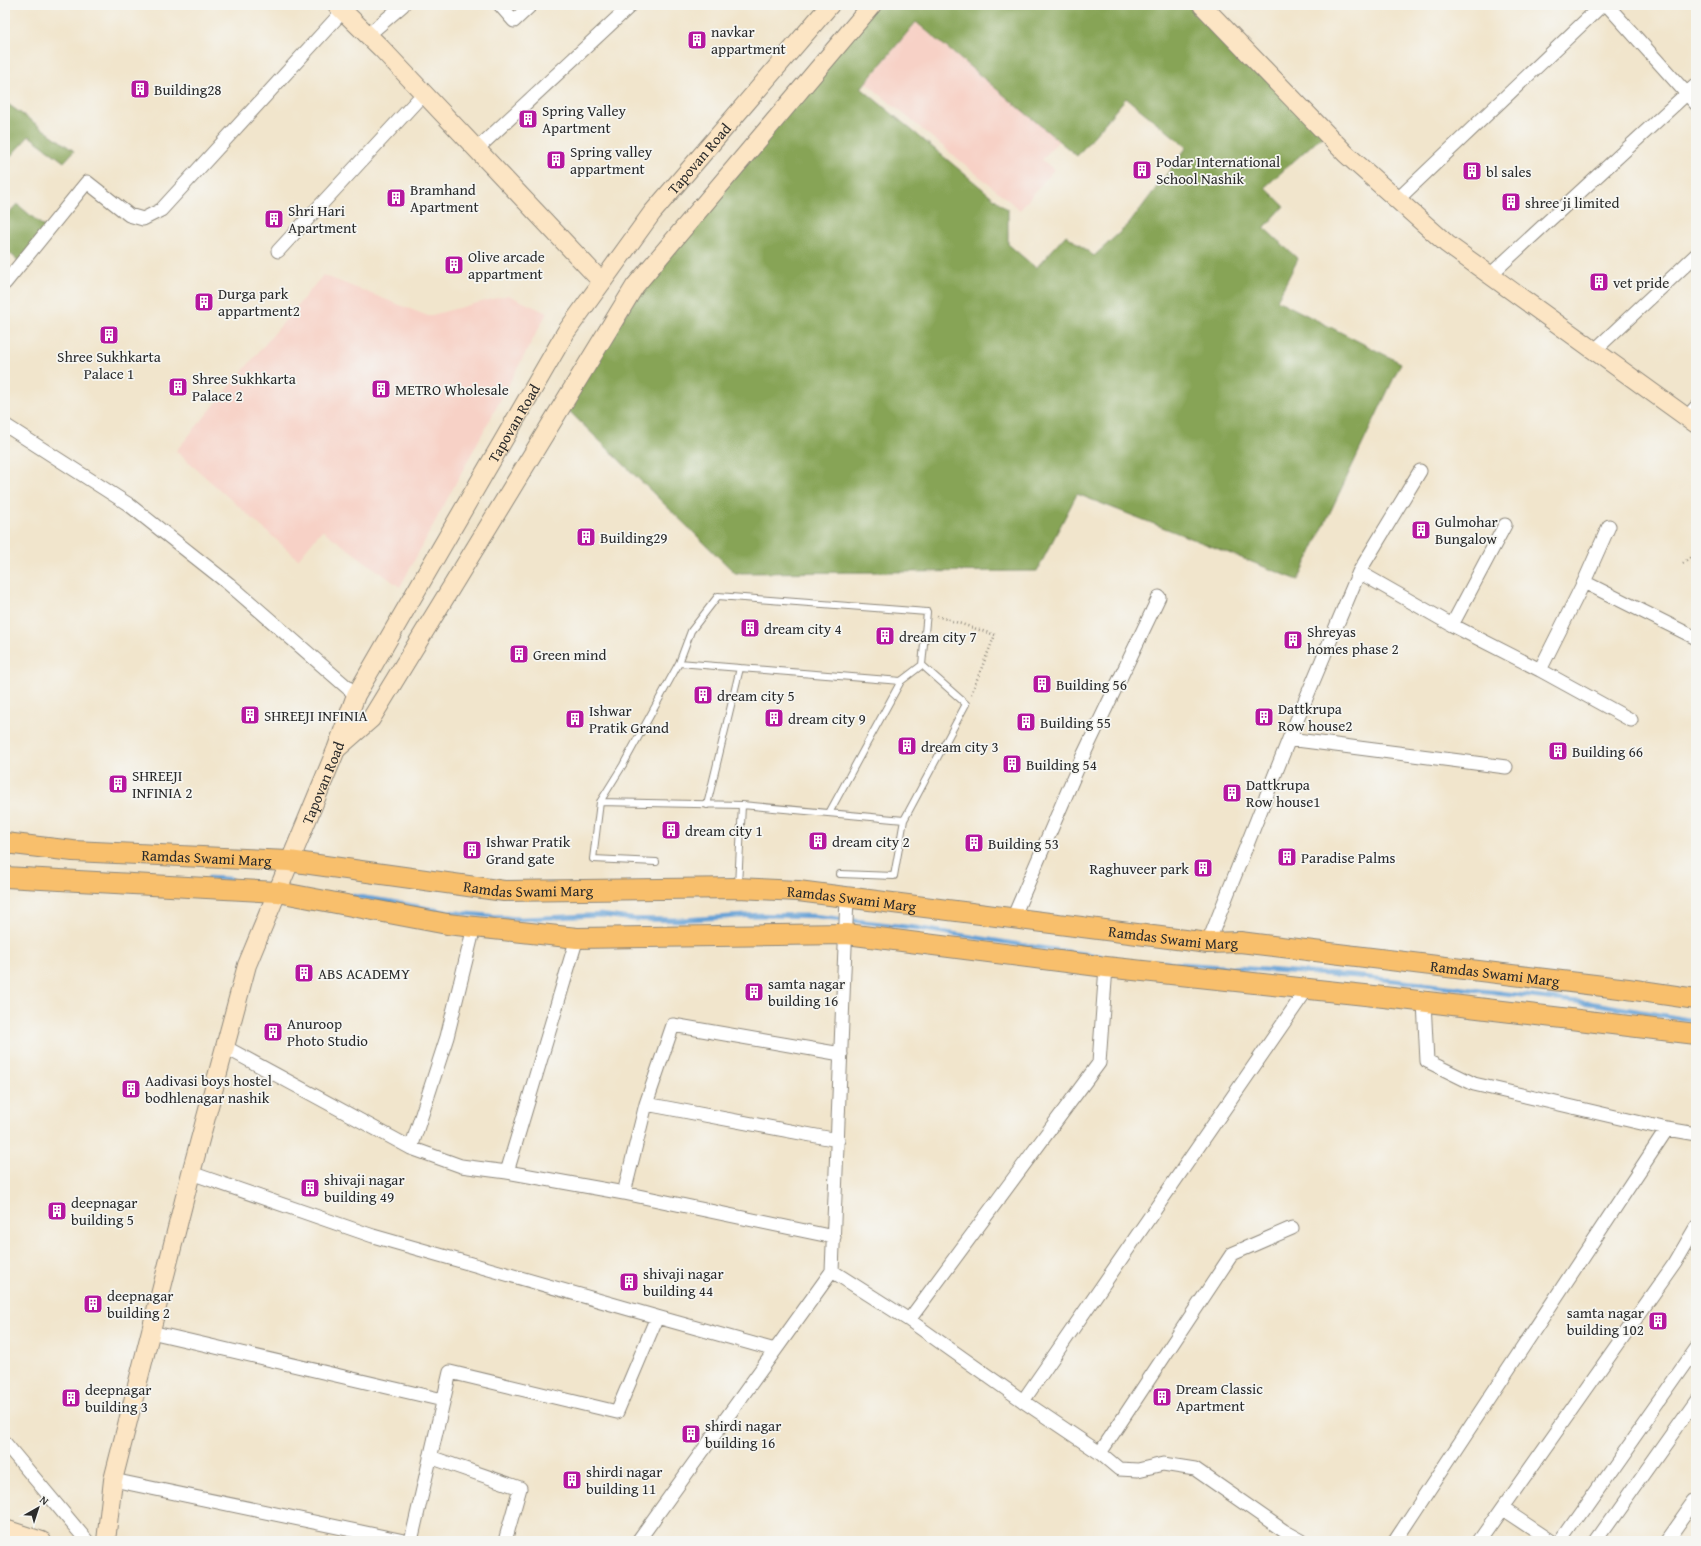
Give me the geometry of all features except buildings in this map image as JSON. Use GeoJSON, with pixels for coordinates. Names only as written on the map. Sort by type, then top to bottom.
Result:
{"type":"FeatureCollection","features":[{"type":"Feature","properties":{"kind":"main road","name":"Tapovan Road"},"geometry":{"type":"LineString","coordinates":[[106,1541],[113,1480],[191,1173],[247,965],[336,750],[356,695],[566,332],[652,213],[830,5]]}},
{"type":"Feature","properties":{"kind":"main road"},"geometry":{"type":"LineString","coordinates":[[336,750],[371,719],[635,286],[872,5]]}},
{"type":"Feature","properties":{"kind":"main road"},"geometry":{"type":"LineString","coordinates":[[1202,5],[1346,154],[1446,244],[1595,350],[1693,416]]}},
{"type":"Feature","properties":{"kind":"main road"},"geometry":{"type":"LineString","coordinates":[[340,8],[424,93],[602,282]]}},
{"type":"Feature","properties":{"kind":"main road","name":"Ramdas Swami Marg"},"geometry":{"type":"LineString","coordinates":[[5,843],[73,851],[289,861],[504,891],[738,888],[798,891],[847,903],[1013,918],[1208,943],[1240,942],[1620,988],[1696,999]]}},
{"type":"Feature","properties":{"kind":"main road"},"geometry":{"type":"LineString","coordinates":[[5,877],[278,892],[447,924],[577,938],[847,932],[1106,967],[1696,1034]]}},
{"type":"Feature","properties":{"kind":"main road"},"geometry":{"type":"LineString","coordinates":[[5,1529],[42,1541]]}},
{"type":"Feature","properties":{"kind":"street"},"geometry":{"type":"LineString","coordinates":[[368,35],[403,5]]}},
{"type":"Feature","properties":{"kind":"street"},"geometry":{"type":"LineString","coordinates":[[500,5],[514,21],[531,5]]}},
{"type":"Feature","properties":{"kind":"street"},"geometry":{"type":"LineString","coordinates":[[477,149],[631,5]]}},
{"type":"Feature","properties":{"kind":"street"},"geometry":{"type":"LineString","coordinates":[[1397,200],[1602,5]]}},
{"type":"Feature","properties":{"kind":"street"},"geometry":{"type":"LineString","coordinates":[[1607,5],[1691,90],[1696,104]]}},
{"type":"Feature","properties":{"kind":"street"},"geometry":{"type":"LineString","coordinates":[[5,283],[87,182],[130,215],[143,219],[162,210],[340,8]]}},
{"type":"Feature","properties":{"kind":"street"},"geometry":{"type":"LineString","coordinates":[[1490,275],[1691,90]]}},
{"type":"Feature","properties":{"kind":"street"},"geometry":{"type":"LineString","coordinates":[[278,251],[424,93]]}},
{"type":"Feature","properties":{"kind":"street"},"geometry":{"type":"LineString","coordinates":[[1595,350],[1696,255]]}},
{"type":"Feature","properties":{"kind":"street"},"geometry":{"type":"LineString","coordinates":[[5,425],[128,504],[229,584],[356,695]]}},
{"type":"Feature","properties":{"kind":"street"},"geometry":{"type":"LineString","coordinates":[[1208,943],[1289,739],[1359,572],[1420,472]]}},
{"type":"Feature","properties":{"kind":"street"},"geometry":{"type":"LineString","coordinates":[[1452,625],[1505,525]]}},
{"type":"Feature","properties":{"kind":"street"},"geometry":{"type":"LineString","coordinates":[[1540,670],[1584,582],[1609,526]]}},
{"type":"Feature","properties":{"kind":"street"},"geometry":{"type":"LineString","coordinates":[[1359,572],[1452,625],[1540,670],[1631,720]]}},
{"type":"Feature","properties":{"kind":"street"},"geometry":{"type":"LineString","coordinates":[[1584,582],[1696,638]]}},
{"type":"Feature","properties":{"kind":"street"},"geometry":{"type":"LineString","coordinates":[[1013,918],[1082,758],[1159,597]]}},
{"type":"Feature","properties":{"kind":"street"},"geometry":{"type":"LineString","coordinates":[[1289,739],[1506,767]]}},
{"type":"Feature","properties":{"kind":"street"},"geometry":{"type":"LineString","coordinates":[[638,1541],[832,1271],[847,903]]}},
{"type":"Feature","properties":{"kind":"street"},"geometry":{"type":"LineString","coordinates":[[411,1148],[446,1038],[474,927]]}},
{"type":"Feature","properties":{"kind":"street"},"geometry":{"type":"LineString","coordinates":[[507,1172],[577,938]]}},
{"type":"Feature","properties":{"kind":"street"},"geometry":{"type":"LineString","coordinates":[[909,1320],[1099,1063],[1106,967]]}},
{"type":"Feature","properties":{"kind":"street"},"geometry":{"type":"LineString","coordinates":[[1024,1401],[1307,989]]}},
{"type":"Feature","properties":{"kind":"street"},"geometry":{"type":"LineString","coordinates":[[1424,1002],[1427,1061],[1474,1084],[1667,1130],[1696,1134]]}},
{"type":"Feature","properties":{"kind":"street"},"geometry":{"type":"LineString","coordinates":[[624,1193],[646,1104],[673,1024],[841,1054]]}},
{"type":"Feature","properties":{"kind":"street"},"geometry":{"type":"LineString","coordinates":[[225,1047],[411,1148],[461,1166],[507,1172],[624,1193],[834,1237]]}},
{"type":"Feature","properties":{"kind":"street"},"geometry":{"type":"LineString","coordinates":[[646,1104],[838,1140]]}},
{"type":"Feature","properties":{"kind":"street"},"geometry":{"type":"LineString","coordinates":[[1395,1541],[1667,1130]]}},
{"type":"Feature","properties":{"kind":"street"},"geometry":{"type":"LineString","coordinates":[[191,1173],[373,1236],[775,1350]]}},
{"type":"Feature","properties":{"kind":"street"},"geometry":{"type":"LineString","coordinates":[[1480,1541],[1675,1263],[1696,1227]]}},
{"type":"Feature","properties":{"kind":"street"},"geometry":{"type":"LineString","coordinates":[[1100,1453],[1232,1254],[1292,1228]]}},
{"type":"Feature","properties":{"kind":"street"},"geometry":{"type":"LineString","coordinates":[[832,1271],[909,1320],[1100,1453],[1119,1469],[1138,1470],[1163,1464],[1195,1469],[1280,1536],[1302,1541]]}},
{"type":"Feature","properties":{"kind":"street"},"geometry":{"type":"LineString","coordinates":[[412,1541],[450,1372],[617,1412],[657,1317]]}},
{"type":"Feature","properties":{"kind":"street"},"geometry":{"type":"LineString","coordinates":[[151,1332],[443,1400]]}},
{"type":"Feature","properties":{"kind":"street"},"geometry":{"type":"LineString","coordinates":[[1561,1541],[1696,1349]]}},
{"type":"Feature","properties":{"kind":"street"},"geometry":{"type":"LineString","coordinates":[[1596,1541],[1696,1400]]}},
{"type":"Feature","properties":{"kind":"street"},"geometry":{"type":"LineString","coordinates":[[5,1443],[87,1541]]}},
{"type":"Feature","properties":{"kind":"street"},"geometry":{"type":"LineString","coordinates":[[430,1457],[520,1488],[505,1541]]}},
{"type":"Feature","properties":{"kind":"street"},"geometry":{"type":"LineString","coordinates":[[113,1480],[404,1541]]}},
{"type":"Feature","properties":{"kind":"street"},"geometry":{"type":"LineString","coordinates":[[1667,1541],[1696,1500]]}},
{"type":"Feature","properties":{"kind":"street"},"geometry":{"type":"LineString","coordinates":[[1503,1509],[1551,1541]]}},
{"type":"Feature","properties":{"kind":"lane"},"geometry":{"type":"LineString","coordinates":[[656,862],[592,859],[600,802],[679,663],[691,631],[718,596],[927,612],[922,665],[901,681],[829,813]]}},
{"type":"Feature","properties":{"kind":"lane"},"geometry":{"type":"LineString","coordinates":[[679,663],[901,681]]}},
{"type":"Feature","properties":{"kind":"lane"},"geometry":{"type":"LineString","coordinates":[[840,874],[894,876],[904,820],[966,704],[922,665]]}},
{"type":"Feature","properties":{"kind":"lane"},"geometry":{"type":"LineString","coordinates":[[707,805],[740,668]]}},
{"type":"Feature","properties":{"kind":"lane"},"geometry":{"type":"LineString","coordinates":[[600,802],[742,805],[904,820]]}},
{"type":"Feature","properties":{"kind":"lane"},"geometry":{"type":"LineString","coordinates":[[738,888],[742,805]]}},
{"type":"Feature","properties":{"kind":"path"},"geometry":{"type":"LineString","coordinates":[[1683,563],[1696,553]]}},
{"type":"Feature","properties":{"kind":"path"},"geometry":{"type":"LineString","coordinates":[[927,612],[995,635],[966,704]]}},
{"type":"Feature","properties":{"kind":"shaded area"},"geometry":{"type":"Polygon","coordinates":[[[916,23],[1059,140],[1042,160],[1054,169],[1020,210],[866,83],[916,23]]]}},
{"type":"Feature","properties":{"kind":"shaded area"},"geometry":{"type":"Polygon","coordinates":[[[323,275],[428,316],[508,295],[547,313],[400,587],[322,530],[298,559],[176,451],[323,275]]]}},
{"type":"Feature","properties":{"kind":"green space"},"geometry":{"type":"Polygon","coordinates":[[[872,5],[1202,5],[1325,133],[1265,187],[1284,206],[1264,228],[1298,259],[1277,300],[1401,363],[1298,580],[1077,494],[1037,571],[735,573],[567,409],[666,249],[872,5]],[[916,22],[861,88],[1008,210],[1008,244],[1036,268],[1066,235],[1094,256],[1129,224],[1187,147],[1126,98],[1077,156],[916,22]]]}},
{"type":"Feature","properties":{"kind":"green space"},"geometry":{"type":"Polygon","coordinates":[[[5,102],[74,151],[64,162],[29,136],[5,162],[5,102]]]}},
{"type":"Feature","properties":{"kind":"green space"},"geometry":{"type":"Polygon","coordinates":[[[17,204],[48,230],[21,263],[5,249],[5,217],[17,204]]]}},
{"type":"Feature","properties":{"kind":"waterway"},"geometry":{"type":"LineString","coordinates":[[209,878],[231,879]]}},
{"type":"Feature","properties":{"kind":"waterway"},"geometry":{"type":"LineString","coordinates":[[353,896],[441,911],[520,919],[601,915],[632,919],[679,920],[758,915],[815,916],[917,928],[1100,956]]}},
{"type":"Feature","properties":{"kind":"waterway"},"geometry":{"type":"LineString","coordinates":[[1155,962],[1355,976],[1597,1004],[1696,1021]]}},
{"type":"Feature","properties":{"kind":"place","name":"navkar appartment"},"geometry":{"type":"Point","coordinates":[697,40]}},
{"type":"Feature","properties":{"kind":"place","name":"Building28"},"geometry":{"type":"Point","coordinates":[140,89]}},
{"type":"Feature","properties":{"kind":"place","name":"Spring Valley Apartment"},"geometry":{"type":"Point","coordinates":[528,119]}},
{"type":"Feature","properties":{"kind":"place","name":"Spring valley appartment"},"geometry":{"type":"Point","coordinates":[556,160]}},
{"type":"Feature","properties":{"kind":"place","name":"Podar International School Nashik"},"geometry":{"type":"Point","coordinates":[1142,170]}},
{"type":"Feature","properties":{"kind":"place","name":"bl sales"},"geometry":{"type":"Point","coordinates":[1472,171]}},
{"type":"Feature","properties":{"kind":"place","name":"Bramhand Apartment"},"geometry":{"type":"Point","coordinates":[396,198]}},
{"type":"Feature","properties":{"kind":"place","name":"shree ji limited"},"geometry":{"type":"Point","coordinates":[1511,202]}},
{"type":"Feature","properties":{"kind":"place","name":"Shri Hari Apartment"},"geometry":{"type":"Point","coordinates":[274,219]}},
{"type":"Feature","properties":{"kind":"place","name":"Olive arcade appartment"},"geometry":{"type":"Point","coordinates":[454,265]}},
{"type":"Feature","properties":{"kind":"place","name":"vet pride"},"geometry":{"type":"Point","coordinates":[1599,282]}},
{"type":"Feature","properties":{"kind":"place","name":"Durga park appartment2"},"geometry":{"type":"Point","coordinates":[204,302]}},
{"type":"Feature","properties":{"kind":"place","name":"Shree Sukhkarta Palace 1"},"geometry":{"type":"Point","coordinates":[109,335]}},
{"type":"Feature","properties":{"kind":"place","name":"Shree Sukhkarta Palace 2"},"geometry":{"type":"Point","coordinates":[178,387]}},
{"type":"Feature","properties":{"kind":"place","name":"METRO Wholesale"},"geometry":{"type":"Point","coordinates":[381,389]}},
{"type":"Feature","properties":{"kind":"place","name":"Gulmohar Bungalow"},"geometry":{"type":"Point","coordinates":[1421,530]}},
{"type":"Feature","properties":{"kind":"place","name":"Building29"},"geometry":{"type":"Point","coordinates":[586,537]}},
{"type":"Feature","properties":{"kind":"place","name":"dream city 4"},"geometry":{"type":"Point","coordinates":[750,628]}},
{"type":"Feature","properties":{"kind":"place","name":"dream city 7"},"geometry":{"type":"Point","coordinates":[885,636]}},
{"type":"Feature","properties":{"kind":"place","name":"Shreyas homes phase 2"},"geometry":{"type":"Point","coordinates":[1293,640]}},
{"type":"Feature","properties":{"kind":"place","name":"Green mind"},"geometry":{"type":"Point","coordinates":[519,654]}},
{"type":"Feature","properties":{"kind":"place","name":"Building 56"},"geometry":{"type":"Point","coordinates":[1042,684]}},
{"type":"Feature","properties":{"kind":"place","name":"dream city 5"},"geometry":{"type":"Point","coordinates":[703,695]}},
{"type":"Feature","properties":{"kind":"place","name":"SHREEJI INFINIA"},"geometry":{"type":"Point","coordinates":[250,715]}},
{"type":"Feature","properties":{"kind":"place","name":"Dattkrupa Row house2"},"geometry":{"type":"Point","coordinates":[1264,717]}},
{"type":"Feature","properties":{"kind":"place","name":"dream city 9"},"geometry":{"type":"Point","coordinates":[774,718]}},
{"type":"Feature","properties":{"kind":"place","name":"Ishwar Pratik Grand"},"geometry":{"type":"Point","coordinates":[575,719]}},
{"type":"Feature","properties":{"kind":"place","name":"Building 55"},"geometry":{"type":"Point","coordinates":[1026,722]}},
{"type":"Feature","properties":{"kind":"place","name":"dream city 3"},"geometry":{"type":"Point","coordinates":[907,746]}},
{"type":"Feature","properties":{"kind":"place","name":"Building 66"},"geometry":{"type":"Point","coordinates":[1558,751]}},
{"type":"Feature","properties":{"kind":"place","name":"Building 54"},"geometry":{"type":"Point","coordinates":[1012,764]}},
{"type":"Feature","properties":{"kind":"place","name":"SHREEJI INFINIA 2"},"geometry":{"type":"Point","coordinates":[118,784]}},
{"type":"Feature","properties":{"kind":"place","name":"Dattkrupa Row house1"},"geometry":{"type":"Point","coordinates":[1232,793]}},
{"type":"Feature","properties":{"kind":"place","name":"dream city 1"},"geometry":{"type":"Point","coordinates":[671,830]}},
{"type":"Feature","properties":{"kind":"place","name":"dream city 2"},"geometry":{"type":"Point","coordinates":[818,841]}},
{"type":"Feature","properties":{"kind":"place","name":"Building 53"},"geometry":{"type":"Point","coordinates":[974,843]}},
{"type":"Feature","properties":{"kind":"place","name":"Ishwar Pratik Grand gate"},"geometry":{"type":"Point","coordinates":[472,850]}},
{"type":"Feature","properties":{"kind":"place","name":"Paradise Palms"},"geometry":{"type":"Point","coordinates":[1287,857]}},
{"type":"Feature","properties":{"kind":"place","name":"Raghuveer park"},"geometry":{"type":"Point","coordinates":[1203,868]}},
{"type":"Feature","properties":{"kind":"place","name":"ABS ACADEMY"},"geometry":{"type":"Point","coordinates":[304,973]}},
{"type":"Feature","properties":{"kind":"place","name":"samta nagar building 16"},"geometry":{"type":"Point","coordinates":[754,992]}},
{"type":"Feature","properties":{"kind":"place","name":"Anuroop Photo Studio"},"geometry":{"type":"Point","coordinates":[273,1032]}},
{"type":"Feature","properties":{"kind":"place","name":"Aadivasi boys hostel bodhlenagar nashik"},"geometry":{"type":"Point","coordinates":[131,1089]}},
{"type":"Feature","properties":{"kind":"place","name":"shivaji nagar building 49"},"geometry":{"type":"Point","coordinates":[310,1188]}},
{"type":"Feature","properties":{"kind":"place","name":"deepnagar building 5"},"geometry":{"type":"Point","coordinates":[57,1211]}},
{"type":"Feature","properties":{"kind":"place","name":"shivaji nagar building 44"},"geometry":{"type":"Point","coordinates":[629,1282]}},
{"type":"Feature","properties":{"kind":"place","name":"deepnagar building 2"},"geometry":{"type":"Point","coordinates":[93,1304]}},
{"type":"Feature","properties":{"kind":"place","name":"samta nagar building 102"},"geometry":{"type":"Point","coordinates":[1658,1321]}},
{"type":"Feature","properties":{"kind":"place","name":"Dream Classic Apartment"},"geometry":{"type":"Point","coordinates":[1162,1397]}},
{"type":"Feature","properties":{"kind":"place","name":"deepnagar building 3"},"geometry":{"type":"Point","coordinates":[71,1398]}},
{"type":"Feature","properties":{"kind":"place","name":"shirdi nagar building 16"},"geometry":{"type":"Point","coordinates":[691,1434]}},
{"type":"Feature","properties":{"kind":"place","name":"shirdi nagar building 11"},"geometry":{"type":"Point","coordinates":[572,1480]}}]}
